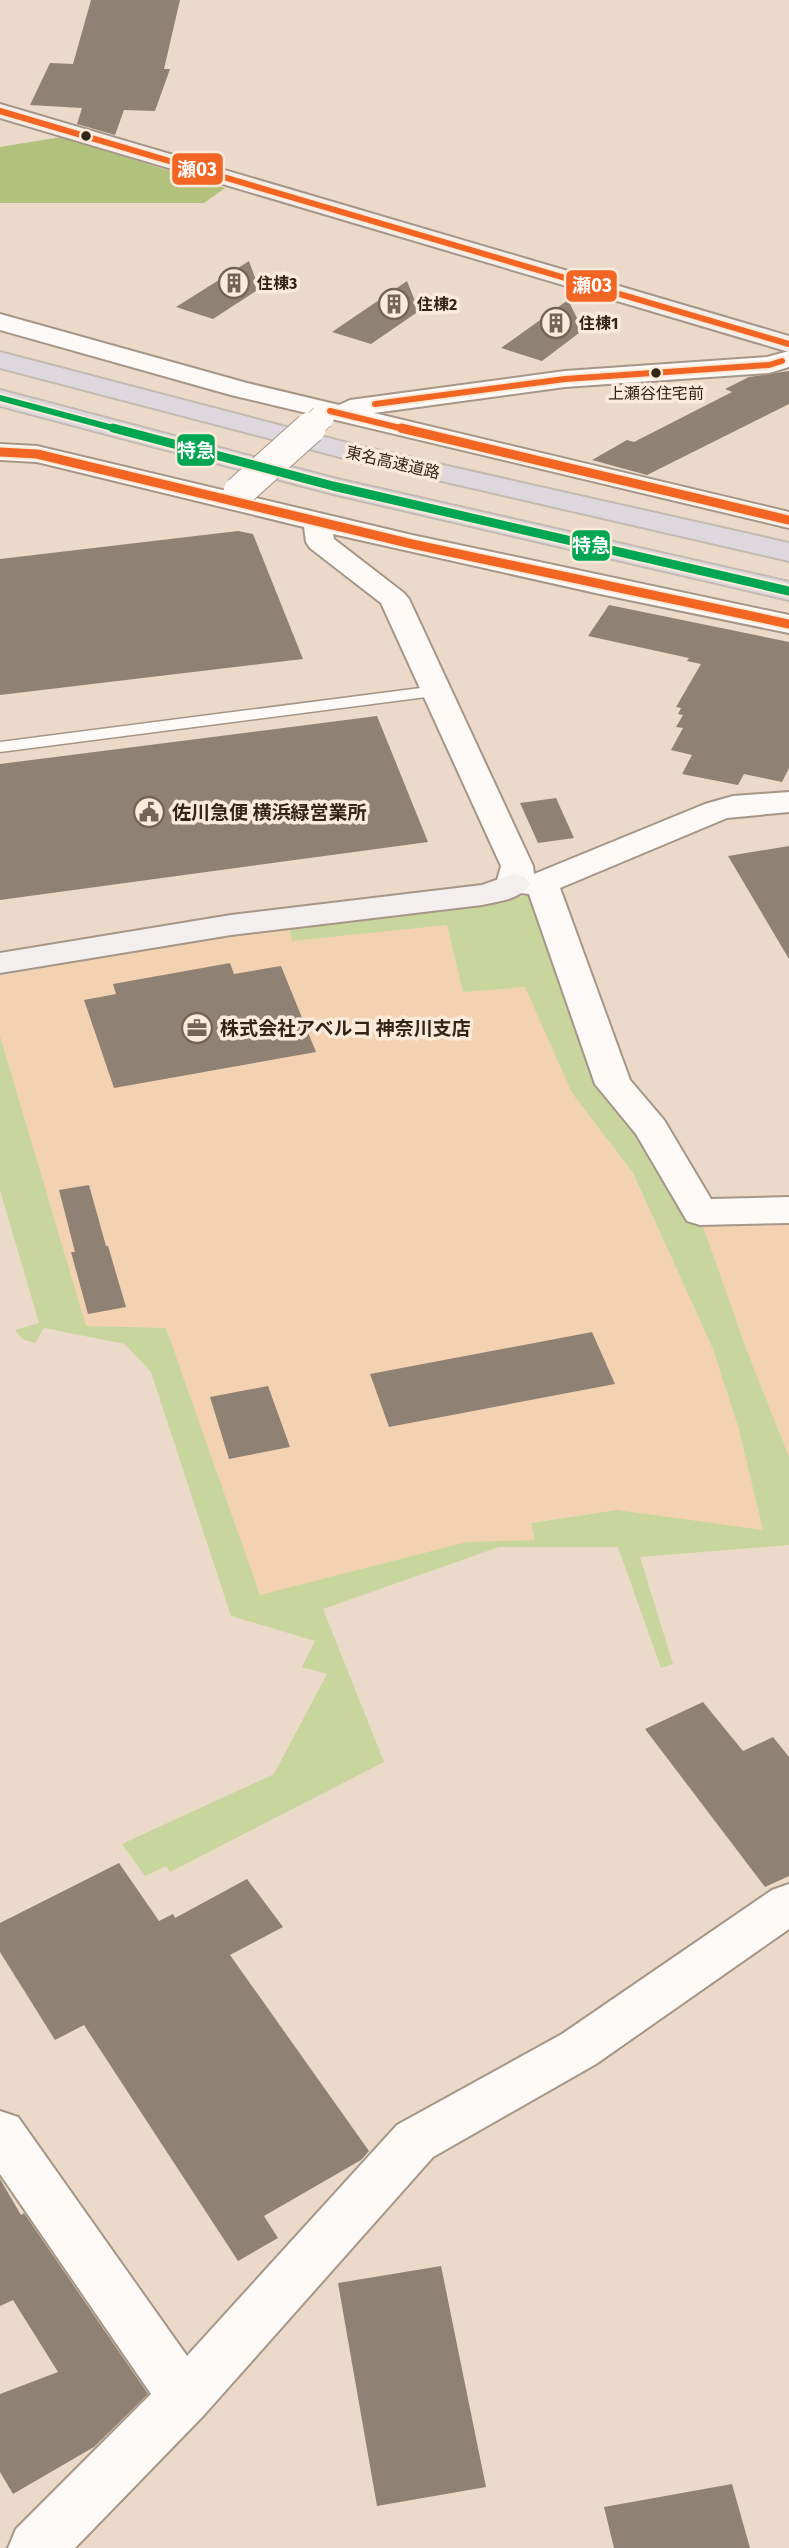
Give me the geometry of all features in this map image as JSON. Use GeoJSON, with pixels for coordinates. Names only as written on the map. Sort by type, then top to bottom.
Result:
{"type":"FeatureCollection","features":[{"type":"Feature","properties":{"kind":"highway","name":"東名高速道路"},"geometry":{"type":"LineString","coordinates":[[0,360],[359,454],[789,552]]}},
{"type":"Feature","properties":{"kind":"highway","name":"東名高速道路"},"geometry":{"type":"LineString","coordinates":[[0,398],[333,486],[789,591]]}},
{"type":"Feature","properties":{"kind":"street"},"geometry":{"type":"LineString","coordinates":[[0,111],[789,344]]}},
{"type":"Feature","properties":{"kind":"street"},"geometry":{"type":"LineString","coordinates":[[0,322],[326,414],[789,520]]}},
{"type":"Feature","properties":{"kind":"street"},"geometry":{"type":"LineString","coordinates":[[234,497],[326,414],[565,379],[769,365],[789,359]]}},
{"type":"Feature","properties":{"kind":"street"},"geometry":{"type":"LineString","coordinates":[[0,452],[37,454],[234,497],[318,522],[604,587],[789,624]]}},
{"type":"Feature","properties":{"kind":"street"},"geometry":{"type":"LineString","coordinates":[[318,522],[320,542],[394,599],[517,866],[517,875],[527,884],[613,1084],[651,1128],[700,1212],[789,1210]]}},
{"type":"Feature","properties":{"kind":"street"},"geometry":{"type":"LineString","coordinates":[[0,963],[231,925],[482,895],[527,884],[716,811],[733,806],[789,802]]}},
{"type":"Feature","properties":{"kind":"street"},"geometry":{"type":"LineString","coordinates":[[36,2548],[185,2397],[415,2141],[579,2049],[789,1904]]}},
{"type":"Feature","properties":{"kind":"street"},"geometry":{"type":"LineString","coordinates":[[0,2133],[185,2397]]}},
{"type":"Feature","properties":{"kind":"lane"},"geometry":{"type":"LineString","coordinates":[[0,747],[436,691]]}},
{"type":"Feature","properties":{"kind":"shaded area"},"geometry":{"type":"Polygon","coordinates":[[[289,925],[292,941],[447,925],[463,992],[525,987],[572,1093],[632,1173],[713,1349],[738,1426],[763,1531],[617,1510],[531,1522],[535,1540],[467,1542],[260,1595],[166,1328],[86,1326],[0,1036],[0,976],[289,925]]]}},
{"type":"Feature","properties":{"kind":"shaded area"},"geometry":{"type":"Polygon","coordinates":[[[789,1217],[789,1457],[747,1351],[701,1221],[789,1217]]]}},
{"type":"Feature","properties":{"kind":"green space"},"geometry":{"type":"Polygon","coordinates":[[[61,137],[225,188],[204,203],[0,203],[0,147],[61,137]]]}},
{"type":"Feature","properties":{"kind":"green space"},"geometry":{"type":"Polygon","coordinates":[[[533,894],[639,1134],[687,1221],[701,1221],[747,1351],[789,1457],[789,1545],[640,1557],[673,1664],[661,1668],[618,1547],[499,1547],[323,1609],[384,1762],[170,1872],[166,1866],[145,1876],[122,1844],[274,1774],[327,1674],[302,1667],[315,1641],[231,1616],[151,1372],[125,1344],[44,1328],[35,1343],[22,1339],[15,1330],[39,1323],[0,1190],[0,1036],[86,1326],[166,1328],[260,1595],[467,1542],[535,1540],[531,1523],[617,1510],[763,1530],[738,1426],[713,1349],[633,1173],[572,1093],[525,987],[463,992],[447,925],[292,941],[289,925],[475,906],[533,894]]]}},
{"type":"Feature","properties":{"kind":"building"},"geometry":{"type":"Polygon","coordinates":[[[91,0],[180,0],[164,69],[170,69],[155,111],[124,110],[115,135],[77,124],[82,108],[30,105],[50,63],[73,64],[91,0]]]}},
{"type":"Feature","properties":{"kind":"building"},"geometry":{"type":"Polygon","coordinates":[[[249,261],[259,289],[213,319],[176,307],[249,261]]]}},
{"type":"Feature","properties":{"kind":"building","name":"住棟2"},"geometry":{"type":"Polygon","coordinates":[[[407,281],[419,311],[371,344],[332,332],[407,281]]]}},
{"type":"Feature","properties":{"kind":"building"},"geometry":{"type":"Polygon","coordinates":[[[568,300],[583,330],[542,361],[501,348],[568,300]]]}},
{"type":"Feature","properties":{"kind":"building"},"geometry":{"type":"Polygon","coordinates":[[[789,371],[789,404],[647,475],[592,460],[627,440],[634,442],[732,392],[725,389],[749,377],[789,371]]]}},
{"type":"Feature","properties":{"kind":"building"},"geometry":{"type":"Polygon","coordinates":[[[238,531],[253,534],[303,659],[0,695],[0,559],[238,531]]]}},
{"type":"Feature","properties":{"kind":"building"},"geometry":{"type":"Polygon","coordinates":[[[609,605],[789,642],[789,768],[782,782],[744,774],[738,785],[682,774],[692,755],[671,750],[683,728],[676,727],[683,715],[678,714],[681,708],[676,707],[701,664],[687,661],[689,658],[588,636],[609,605]]]}},
{"type":"Feature","properties":{"kind":"building"},"geometry":{"type":"Polygon","coordinates":[[[377,716],[428,842],[0,900],[0,764],[377,716]]]}},
{"type":"Feature","properties":{"kind":"building"},"geometry":{"type":"Polygon","coordinates":[[[556,798],[574,838],[538,843],[520,803],[556,798]]]}},
{"type":"Feature","properties":{"kind":"building"},"geometry":{"type":"Polygon","coordinates":[[[789,846],[789,959],[728,856],[789,846]]]}},
{"type":"Feature","properties":{"kind":"building"},"geometry":{"type":"Polygon","coordinates":[[[230,963],[234,974],[281,966],[316,1052],[114,1088],[84,1000],[116,994],[113,984],[230,963]]]}},
{"type":"Feature","properties":{"kind":"building"},"geometry":{"type":"Polygon","coordinates":[[[89,1185],[126,1307],[88,1314],[71,1252],[75,1252],[59,1190],[89,1185]]]}},
{"type":"Feature","properties":{"kind":"building"},"geometry":{"type":"Polygon","coordinates":[[[592,1332],[615,1384],[389,1427],[370,1374],[592,1332]]]}},
{"type":"Feature","properties":{"kind":"building"},"geometry":{"type":"Polygon","coordinates":[[[268,1386],[290,1447],[229,1459],[210,1397],[268,1386]]]}},
{"type":"Feature","properties":{"kind":"building"},"geometry":{"type":"Polygon","coordinates":[[[703,1702],[743,1751],[773,1737],[789,1757],[789,1876],[765,1887],[645,1729],[703,1702]]]}},
{"type":"Feature","properties":{"kind":"building"},"geometry":{"type":"Polygon","coordinates":[[[119,1863],[159,1921],[173,1914],[175,1918],[247,1879],[283,1927],[230,1955],[369,2151],[361,2160],[264,2216],[278,2238],[238,2261],[84,2025],[55,2040],[0,1952],[0,1923],[119,1863]]]}},
{"type":"Feature","properties":{"kind":"building"},"geometry":{"type":"Polygon","coordinates":[[[0,2179],[21,2215],[24,2213],[148,2394],[94,2447],[13,2494],[0,2472],[0,2394],[58,2372],[13,2300],[0,2306],[0,2179]]]}},
{"type":"Feature","properties":{"kind":"building"},"geometry":{"type":"Polygon","coordinates":[[[441,2266],[486,2487],[377,2506],[338,2283],[441,2266]]]}},
{"type":"Feature","properties":{"kind":"building"},"geometry":{"type":"Polygon","coordinates":[[[732,2484],[750,2548],[614,2548],[604,2507],[732,2484]]]}},
{"type":"Feature","properties":{"kind":"transit line","name":"瀬03"},"geometry":{"type":"LineString","coordinates":[[0,111],[789,344]]}},
{"type":"Feature","properties":{"kind":"transit line","name":"瀬03"},"geometry":{"type":"LineString","coordinates":[[375,404],[565,379],[769,365],[782,361]]}},
{"type":"Feature","properties":{"kind":"transit line","name":"特急"},"geometry":{"type":"LineString","coordinates":[[0,398],[333,486],[789,591]]}},
{"type":"Feature","properties":{"kind":"transit line","name":"瀬03"},"geometry":{"type":"LineString","coordinates":[[330,411],[789,520]]}},
{"type":"Feature","properties":{"kind":"transit line","name":"瀬03"},"geometry":{"type":"LineString","coordinates":[[0,452],[37,454],[412,544],[789,624]]}},
{"type":"Feature","properties":{"kind":"place","name":"住棟3"},"geometry":{"type":"Point","coordinates":[234,283]}},
{"type":"Feature","properties":{"kind":"place","name":"住棟2"},"geometry":{"type":"Point","coordinates":[394,304]}},
{"type":"Feature","properties":{"kind":"place","name":"住棟1"},"geometry":{"type":"Point","coordinates":[556,323]}},
{"type":"Feature","properties":{"kind":"place","name":"上瀬谷住宅前"},"geometry":{"type":"Point","coordinates":[656,373]}},
{"type":"Feature","properties":{"kind":"place","name":"佐川急便 横浜緑営業所"},"geometry":{"type":"Point","coordinates":[149,812]}},
{"type":"Feature","properties":{"kind":"place","name":"株式会社アベルコ 神奈川支店"},"geometry":{"type":"Point","coordinates":[197,1028]}}]}
